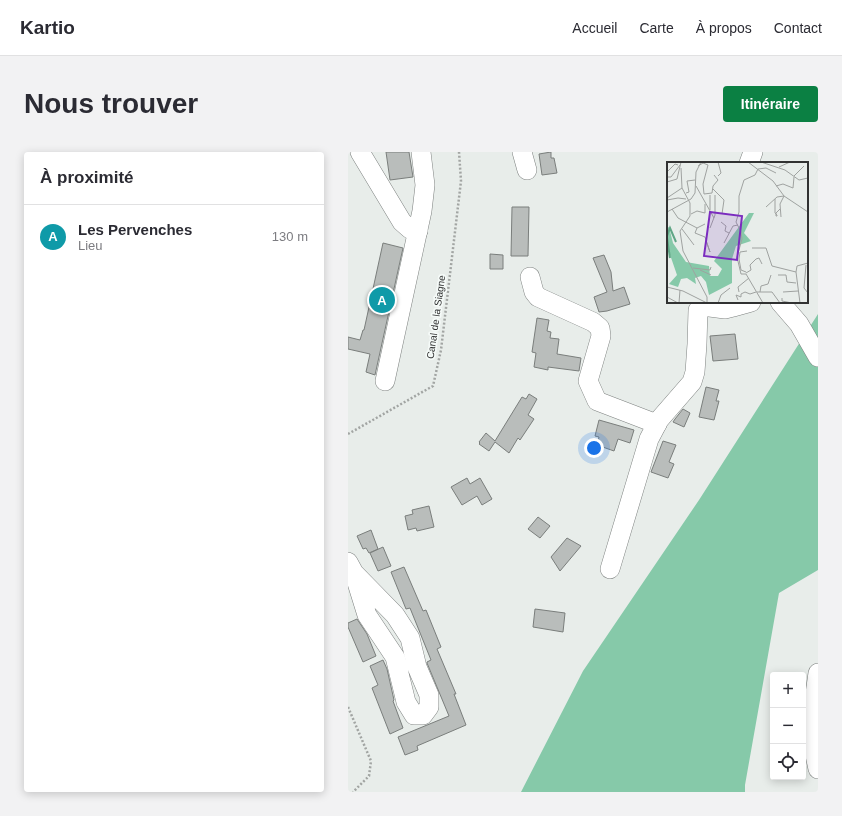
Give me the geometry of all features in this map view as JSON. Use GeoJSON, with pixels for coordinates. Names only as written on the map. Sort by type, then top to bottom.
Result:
{"type":"FeatureCollection","features":[{"type":"Feature","properties":{"kind":"street"},"geometry":{"type":"LineString","coordinates":[[360,152],[402,222],[410,229],[418,231]]}},
{"type":"Feature","properties":{"kind":"street"},"geometry":{"type":"LineString","coordinates":[[385,381],[422,211],[425,185],[421,152]]}},
{"type":"Feature","properties":{"kind":"street"},"geometry":{"type":"LineString","coordinates":[[749,162],[753,152]]}},
{"type":"Feature","properties":{"kind":"street"},"geometry":{"type":"LineString","coordinates":[[530,277],[534,292],[538,297],[593,322],[600,328],[601,336],[588,381],[597,401],[657,424]]}},
{"type":"Feature","properties":{"kind":"street"},"geometry":{"type":"LineString","coordinates":[[610,569],[649,439],[659,420],[692,382],[695,372],[698,344],[698,310],[702,306],[725,309],[747,303]]}},
{"type":"Feature","properties":{"kind":"street"},"geometry":{"type":"LineString","coordinates":[[781,303],[799,324],[818,357]]}},
{"type":"Feature","properties":{"kind":"street"},"geometry":{"type":"LineString","coordinates":[[351,567],[395,615],[410,638],[417,667],[429,695],[429,707],[423,715],[414,715],[406,702],[395,658],[367,615],[351,567]]}},
{"type":"Feature","properties":{"kind":"street"},"geometry":{"type":"LineString","coordinates":[[818,673],[810,728],[818,768]]}},
{"type":"Feature","properties":{"kind":"path","name":"Canal de la Siagne"},"geometry":{"type":"LineString","coordinates":[[348,434],[433,386],[441,350],[461,181],[459,152]]}},
{"type":"Feature","properties":{"kind":"path"},"geometry":{"type":"LineString","coordinates":[[348,707],[371,761],[369,776],[353,792]]}},
{"type":"Feature","properties":{"kind":"green space"},"geometry":{"type":"Polygon","coordinates":[[[818,314],[818,570],[779,593],[745,792],[521,792],[583,671],[699,500],[818,314]]]}},
{"type":"Feature","properties":{"kind":"building"},"geometry":{"type":"Polygon","coordinates":[[[386,152],[409,152],[413,177],[390,180],[386,152]]]}},
{"type":"Feature","properties":{"kind":"building"},"geometry":{"type":"Polygon","coordinates":[[[551,152],[551,158],[554,158],[557,173],[542,175],[539,154],[551,152]]]}},
{"type":"Feature","properties":{"kind":"building"},"geometry":{"type":"Polygon","coordinates":[[[512,207],[529,207],[528,256],[511,256],[512,207]]]}},
{"type":"Feature","properties":{"kind":"building"},"geometry":{"type":"Polygon","coordinates":[[[383,243],[403,248],[375,375],[366,372],[370,354],[348,349],[348,337],[360,340],[364,330],[383,243]]]}},
{"type":"Feature","properties":{"kind":"building"},"geometry":{"type":"Polygon","coordinates":[[[490,254],[503,255],[503,269],[490,269],[490,254]]]}},
{"type":"Feature","properties":{"kind":"building"},"geometry":{"type":"Polygon","coordinates":[[[604,255],[611,272],[613,291],[624,287],[630,304],[599,312],[594,297],[607,292],[593,258],[604,255]]]}},
{"type":"Feature","properties":{"kind":"building"},"geometry":{"type":"Polygon","coordinates":[[[537,318],[549,320],[547,331],[551,332],[550,338],[559,339],[557,354],[581,358],[579,371],[548,367],[548,370],[534,367],[536,353],[532,352],[537,318]]]}},
{"type":"Feature","properties":{"kind":"building"},"geometry":{"type":"Polygon","coordinates":[[[735,334],[738,359],[713,361],[710,336],[735,334]]]}},
{"type":"Feature","properties":{"kind":"building"},"geometry":{"type":"Polygon","coordinates":[[[706,387],[719,390],[716,401],[719,401],[714,420],[699,417],[706,387]]]}},
{"type":"Feature","properties":{"kind":"building"},"geometry":{"type":"Polygon","coordinates":[[[529,394],[537,399],[528,415],[534,419],[520,440],[518,438],[509,453],[495,442],[489,451],[479,444],[486,433],[495,441],[522,397],[526,399],[529,394]]]}},
{"type":"Feature","properties":{"kind":"building"},"geometry":{"type":"Polygon","coordinates":[[[683,409],[690,413],[684,427],[673,422],[683,409]]]}},
{"type":"Feature","properties":{"kind":"building"},"geometry":{"type":"Polygon","coordinates":[[[599,420],[634,430],[630,443],[618,439],[614,451],[597,445],[599,437],[595,436],[599,420]]]}},
{"type":"Feature","properties":{"kind":"building"},"geometry":{"type":"Polygon","coordinates":[[[663,441],[676,445],[669,462],[674,464],[668,478],[651,472],[663,441]]]}},
{"type":"Feature","properties":{"kind":"building"},"geometry":{"type":"Polygon","coordinates":[[[467,478],[470,484],[480,478],[492,499],[482,505],[477,496],[462,505],[451,487],[467,478]]]}},
{"type":"Feature","properties":{"kind":"building"},"geometry":{"type":"Polygon","coordinates":[[[429,506],[434,527],[417,531],[416,528],[408,530],[405,516],[413,514],[412,510],[429,506]]]}},
{"type":"Feature","properties":{"kind":"building"},"geometry":{"type":"Polygon","coordinates":[[[538,517],[550,526],[540,538],[528,529],[538,517]]]}},
{"type":"Feature","properties":{"kind":"building"},"geometry":{"type":"Polygon","coordinates":[[[371,530],[378,549],[369,553],[366,548],[363,549],[357,536],[371,530]]]}},
{"type":"Feature","properties":{"kind":"building"},"geometry":{"type":"Polygon","coordinates":[[[567,538],[581,546],[560,571],[551,557],[567,538]]]}},
{"type":"Feature","properties":{"kind":"building"},"geometry":{"type":"Polygon","coordinates":[[[383,547],[391,566],[378,571],[370,553],[383,547]]]}},
{"type":"Feature","properties":{"kind":"building"},"geometry":{"type":"Polygon","coordinates":[[[404,567],[423,611],[426,610],[441,647],[437,649],[456,694],[454,694],[466,725],[417,746],[418,750],[405,755],[398,737],[449,716],[427,663],[431,660],[410,608],[406,609],[391,572],[404,567]]]}},
{"type":"Feature","properties":{"kind":"building"},"geometry":{"type":"Polygon","coordinates":[[[535,609],[565,613],[563,632],[533,627],[535,609]]]}},
{"type":"Feature","properties":{"kind":"building"},"geometry":{"type":"Polygon","coordinates":[[[357,619],[367,634],[376,656],[363,662],[348,627],[348,623],[357,619]]]}},
{"type":"Feature","properties":{"kind":"building"},"geometry":{"type":"Polygon","coordinates":[[[383,660],[387,669],[393,701],[403,728],[390,734],[372,688],[378,685],[370,666],[383,660]]]}},
{"type":"Feature","properties":{"kind":"place","name":"Les Pervenches"},"geometry":{"type":"Point","coordinates":[382,300]}}]}
